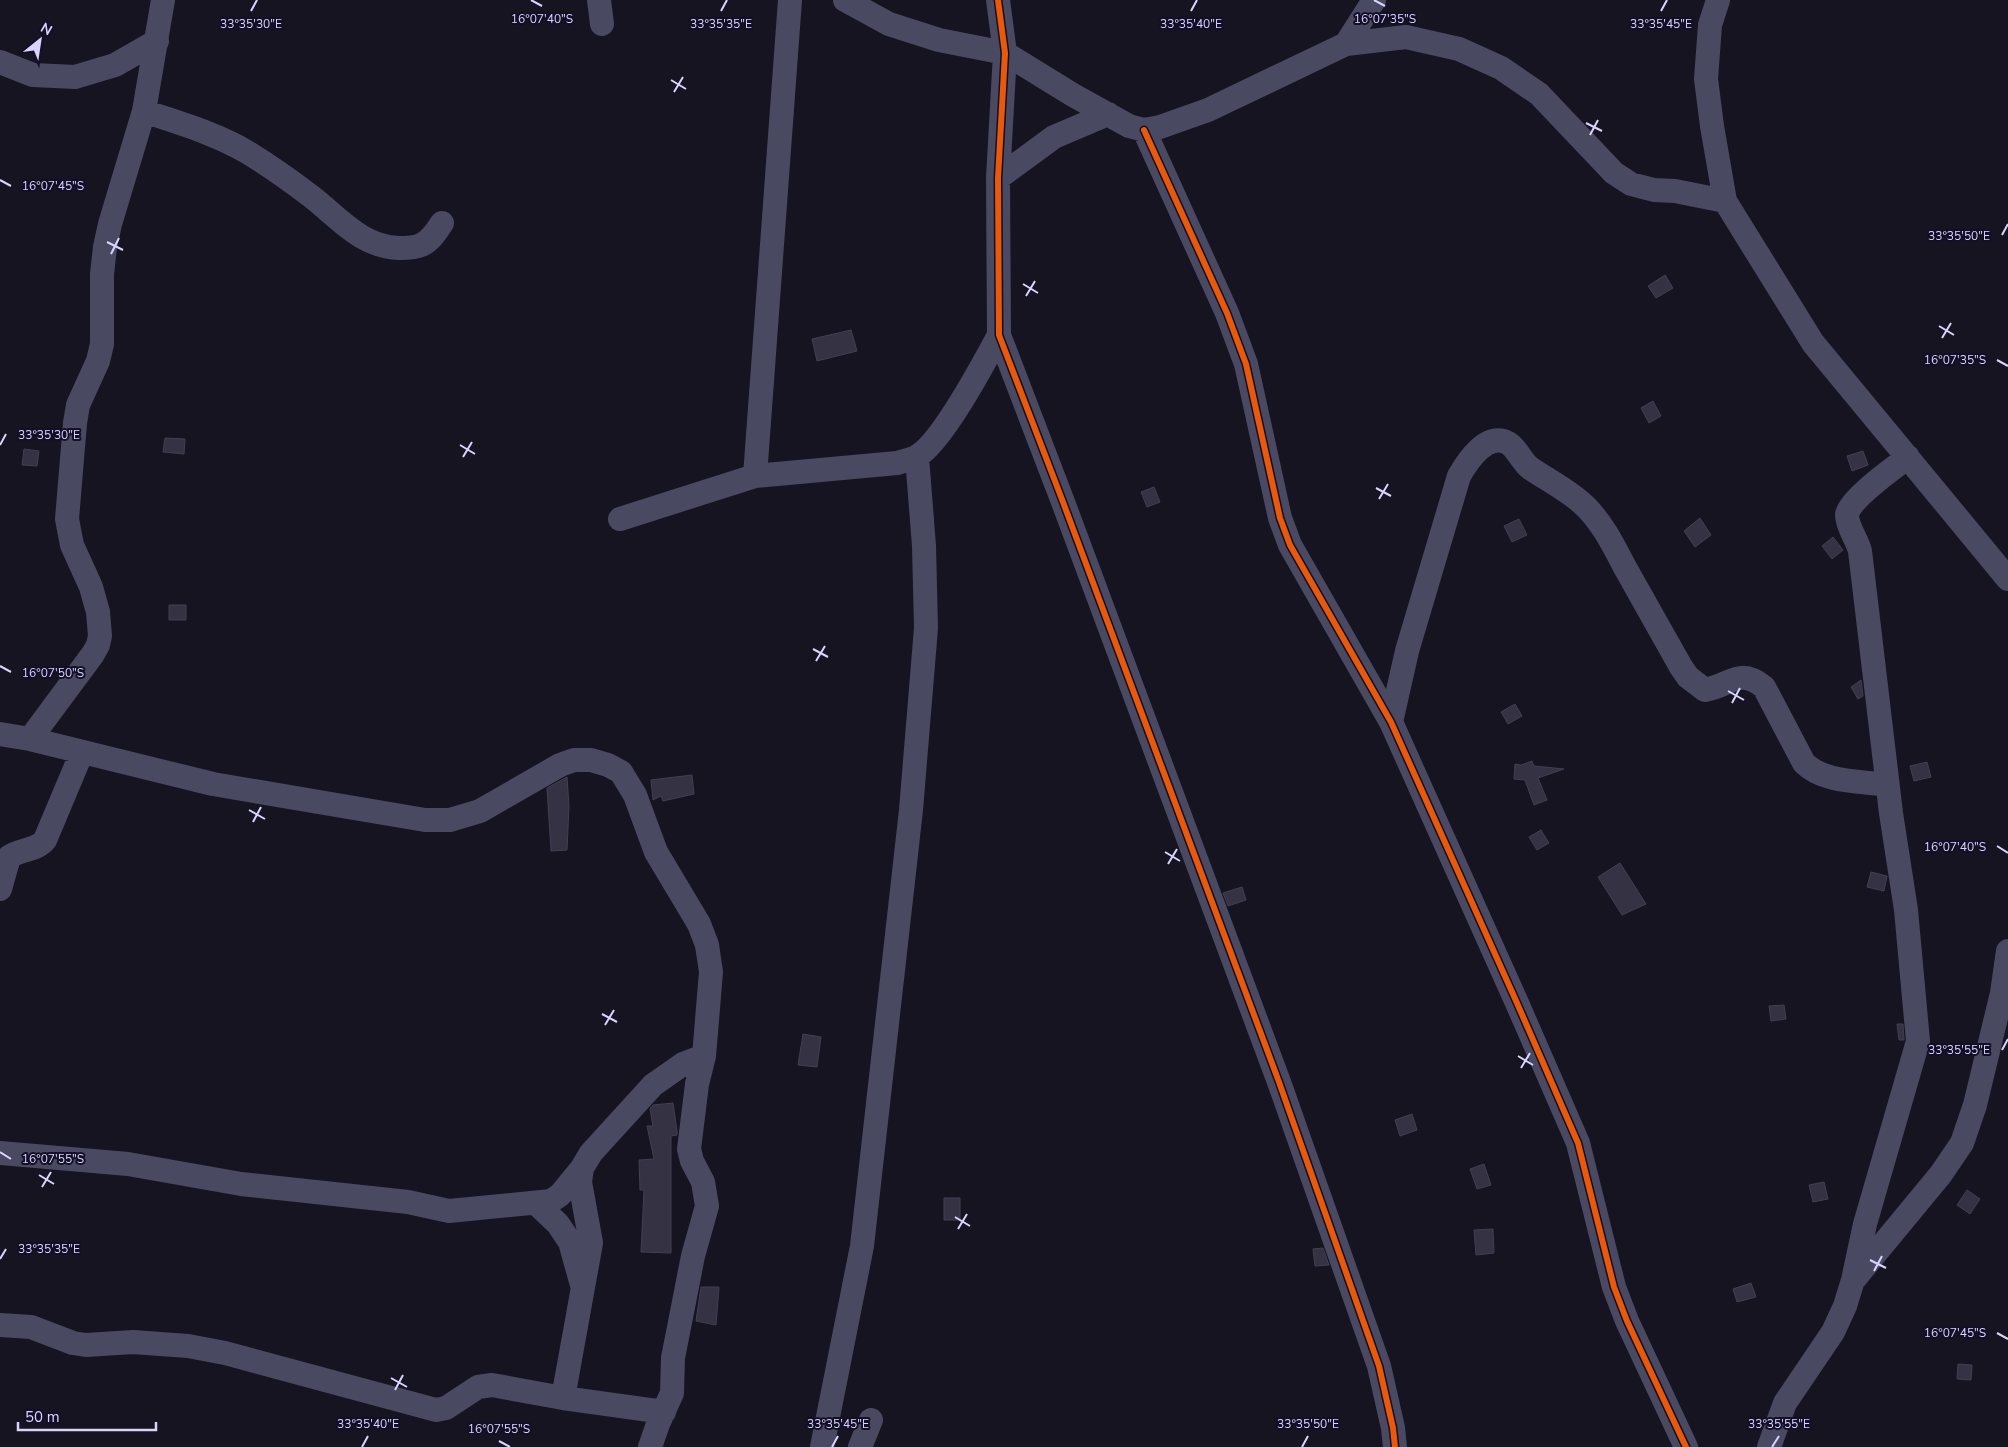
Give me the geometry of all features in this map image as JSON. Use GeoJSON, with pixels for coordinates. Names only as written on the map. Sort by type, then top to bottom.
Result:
{"type":"FeatureCollection","features":[{"type":"Feature","properties":{"kind":"street"},"geometry":{"type":"LineString","coordinates":[[30,739],[98,645],[100,636],[98,612],[91,587],[72,545],[67,518],[75,423],[78,405],[98,361],[102,344],[102,274],[110,224],[144,111],[163,0]]}},
{"type":"Feature","properties":{"kind":"street"},"geometry":{"type":"LineString","coordinates":[[599,0],[602,24]]}},
{"type":"Feature","properties":{"kind":"street"},"geometry":{"type":"LineString","coordinates":[[755,476],[790,0]]}},
{"type":"Feature","properties":{"kind":"street"},"geometry":{"type":"LineString","coordinates":[[846,0],[889,24],[938,40],[1005,53],[1129,126],[1144,130],[1160,127],[1208,110],[1346,44],[1406,36],[1459,49],[1501,68],[1539,94],[1609,168],[1631,184],[1654,190],[1675,191],[1726,201]]}},
{"type":"Feature","properties":{"kind":"street"},"geometry":{"type":"LineString","coordinates":[[998,0],[1005,53],[998,178],[999,335],[1280,1082],[1379,1366],[1394,1428],[1395,1447]]}},
{"type":"Feature","properties":{"kind":"street"},"geometry":{"type":"LineString","coordinates":[[1346,44],[1374,0]]}},
{"type":"Feature","properties":{"kind":"street"},"geometry":{"type":"LineString","coordinates":[[1718,0],[1710,25],[1706,79],[1726,201],[1814,343],[2008,579]]}},
{"type":"Feature","properties":{"kind":"street"},"geometry":{"type":"LineString","coordinates":[[0,62],[33,75],[75,77],[115,65],[157,41]]}},
{"type":"Feature","properties":{"kind":"street"},"geometry":{"type":"LineString","coordinates":[[144,111],[211,134],[245,151],[288,178],[351,230],[370,243],[389,248],[422,245],[432,237],[442,223]]}},
{"type":"Feature","properties":{"kind":"street"},"geometry":{"type":"LineString","coordinates":[[998,178],[1054,137],[1108,114]]}},
{"type":"Feature","properties":{"kind":"street"},"geometry":{"type":"LineString","coordinates":[[1144,130],[1227,313],[1243,356],[1280,518],[1290,545],[1391,722],[1517,1003],[1578,1143],[1614,1287],[1627,1321],[1686,1447]]}},
{"type":"Feature","properties":{"kind":"street"},"geometry":{"type":"LineString","coordinates":[[620,519],[755,476],[897,463],[916,457],[932,444],[963,398],[999,335]]}},
{"type":"Feature","properties":{"kind":"street"},"geometry":{"type":"LineString","coordinates":[[1391,722],[1407,651],[1459,476],[1472,455],[1479,449],[1494,442],[1502,441],[1512,446],[1529,466],[1575,497],[1588,509],[1606,533],[1681,667],[1697,685],[1705,690],[1745,677],[1753,678],[1764,687],[1804,762],[1812,771],[1822,776],[1887,785]]}},
{"type":"Feature","properties":{"kind":"street"},"geometry":{"type":"LineString","coordinates":[[822,1447],[862,1246],[910,810],[926,628],[924,546],[916,457]]}},
{"type":"Feature","properties":{"kind":"street"},"geometry":{"type":"LineString","coordinates":[[1769,1447],[1785,1403],[1832,1332],[1845,1306],[1853,1280],[1865,1224],[1918,1041],[1906,910],[1887,785],[1860,551],[1847,513],[1853,502],[1908,457]]}},
{"type":"Feature","properties":{"kind":"street"},"geometry":{"type":"LineString","coordinates":[[0,734],[30,739],[213,784],[425,820],[450,820],[473,813],[560,765],[574,760],[591,760],[608,765],[621,772],[635,795],[656,852],[699,924],[708,945],[712,972],[704,1056],[697,1084],[689,1149],[692,1161],[703,1182],[707,1206],[693,1256],[673,1358],[672,1393],[650,1447]]}},
{"type":"Feature","properties":{"kind":"street"},"geometry":{"type":"LineString","coordinates":[[0,889],[9,857],[17,852],[38,846],[45,840],[82,752]]}},
{"type":"Feature","properties":{"kind":"street"},"geometry":{"type":"LineString","coordinates":[[1853,1280],[1941,1174],[1962,1143],[1982,1077],[2002,993],[2008,952]]}},
{"type":"Feature","properties":{"kind":"street"},"geometry":{"type":"LineString","coordinates":[[0,1152],[128,1164],[241,1184],[408,1202],[449,1211],[537,1204],[550,1202],[560,1195],[582,1168],[591,1152],[653,1085],[683,1064],[704,1056]]}},
{"type":"Feature","properties":{"kind":"street"},"geometry":{"type":"LineString","coordinates":[[563,1398],[591,1243],[580,1182],[582,1168]]}},
{"type":"Feature","properties":{"kind":"street"},"geometry":{"type":"LineString","coordinates":[[537,1204],[558,1224],[570,1242],[583,1291]]}},
{"type":"Feature","properties":{"kind":"street"},"geometry":{"type":"LineString","coordinates":[[0,1325],[31,1326],[73,1344],[133,1342],[188,1346],[225,1353],[436,1410],[446,1408],[478,1387],[492,1385],[563,1398],[664,1412]]}},
{"type":"Feature","properties":{"kind":"street"},"geometry":{"type":"LineString","coordinates":[[860,1447],[871,1420]]}},
{"type":"Feature","properties":{"kind":"building"},"geometry":{"type":"Polygon","coordinates":[[[1665,275],[1673,288],[1656,298],[1648,286],[1665,275]]]}},
{"type":"Feature","properties":{"kind":"building"},"geometry":{"type":"Polygon","coordinates":[[[851,330],[857,351],[817,361],[812,339],[851,330]]]}},
{"type":"Feature","properties":{"kind":"building"},"geometry":{"type":"Polygon","coordinates":[[[1653,401],[1661,416],[1649,423],[1641,408],[1653,401]]]}},
{"type":"Feature","properties":{"kind":"building"},"geometry":{"type":"Polygon","coordinates":[[[165,438],[185,439],[184,454],[163,452],[165,438]]]}},
{"type":"Feature","properties":{"kind":"building"},"geometry":{"type":"Polygon","coordinates":[[[24,449],[39,451],[37,466],[22,465],[24,449]]]}},
{"type":"Feature","properties":{"kind":"building"},"geometry":{"type":"Polygon","coordinates":[[[1863,451],[1868,465],[1852,471],[1847,456],[1863,451]]]}},
{"type":"Feature","properties":{"kind":"building"},"geometry":{"type":"Polygon","coordinates":[[[1154,487],[1160,502],[1147,507],[1141,492],[1154,487]]]}},
{"type":"Feature","properties":{"kind":"building"},"geometry":{"type":"Polygon","coordinates":[[[1700,518],[1711,535],[1695,547],[1684,531],[1700,518]]]}},
{"type":"Feature","properties":{"kind":"building"},"geometry":{"type":"Polygon","coordinates":[[[1519,519],[1527,535],[1512,542],[1504,526],[1519,519]]]}},
{"type":"Feature","properties":{"kind":"building"},"geometry":{"type":"Polygon","coordinates":[[[1833,537],[1843,550],[1832,559],[1822,546],[1833,537]]]}},
{"type":"Feature","properties":{"kind":"building"},"geometry":{"type":"Polygon","coordinates":[[[169,605],[186,605],[186,620],[169,620],[169,605]]]}},
{"type":"Feature","properties":{"kind":"building"},"geometry":{"type":"Polygon","coordinates":[[[1861,680],[1863,696],[1858,699],[1851,687],[1861,680]]]}},
{"type":"Feature","properties":{"kind":"building"},"geometry":{"type":"Polygon","coordinates":[[[1515,704],[1522,716],[1508,724],[1501,712],[1515,704]]]}},
{"type":"Feature","properties":{"kind":"building"},"geometry":{"type":"Polygon","coordinates":[[[1532,761],[1534,766],[1564,769],[1538,778],[1547,800],[1534,805],[1525,780],[1514,779],[1515,764],[1521,765],[1532,761]]]}},
{"type":"Feature","properties":{"kind":"building"},"geometry":{"type":"Polygon","coordinates":[[[1927,762],[1931,777],[1914,781],[1910,766],[1927,762]]]}},
{"type":"Feature","properties":{"kind":"building"},"geometry":{"type":"Polygon","coordinates":[[[692,775],[694,794],[663,801],[661,796],[653,800],[651,780],[692,775]]]}},
{"type":"Feature","properties":{"kind":"building"},"geometry":{"type":"Polygon","coordinates":[[[567,777],[569,806],[567,850],[551,851],[547,788],[567,777]]]}},
{"type":"Feature","properties":{"kind":"building"},"geometry":{"type":"Polygon","coordinates":[[[1541,830],[1549,843],[1537,850],[1529,837],[1541,830]]]}},
{"type":"Feature","properties":{"kind":"building"},"geometry":{"type":"Polygon","coordinates":[[[1620,863],[1646,904],[1622,915],[1598,877],[1620,863]]]}},
{"type":"Feature","properties":{"kind":"building"},"geometry":{"type":"Polygon","coordinates":[[[1871,872],[1887,876],[1884,891],[1867,887],[1871,872]]]}},
{"type":"Feature","properties":{"kind":"building"},"geometry":{"type":"Polygon","coordinates":[[[1242,887],[1246,900],[1228,906],[1223,893],[1242,887]]]}},
{"type":"Feature","properties":{"kind":"building"},"geometry":{"type":"Polygon","coordinates":[[[1784,1005],[1786,1019],[1771,1021],[1769,1006],[1784,1005]]]}},
{"type":"Feature","properties":{"kind":"building"},"geometry":{"type":"Polygon","coordinates":[[[1897,1024],[1903,1024],[1904,1040],[1899,1040],[1897,1024]]]}},
{"type":"Feature","properties":{"kind":"building"},"geometry":{"type":"Polygon","coordinates":[[[803,1034],[821,1037],[817,1067],[798,1065],[803,1034]]]}},
{"type":"Feature","properties":{"kind":"building"},"geometry":{"type":"Polygon","coordinates":[[[673,1103],[677,1135],[671,1136],[671,1253],[641,1252],[644,1190],[640,1190],[639,1160],[654,1159],[647,1126],[653,1126],[650,1109],[653,1105],[673,1103]]]}},
{"type":"Feature","properties":{"kind":"building"},"geometry":{"type":"Polygon","coordinates":[[[1412,1114],[1417,1130],[1400,1136],[1395,1120],[1412,1114]]]}},
{"type":"Feature","properties":{"kind":"building"},"geometry":{"type":"Polygon","coordinates":[[[1484,1164],[1491,1185],[1477,1189],[1470,1169],[1484,1164]]]}},
{"type":"Feature","properties":{"kind":"building"},"geometry":{"type":"Polygon","coordinates":[[[1824,1182],[1828,1199],[1813,1202],[1809,1185],[1824,1182]]]}},
{"type":"Feature","properties":{"kind":"building"},"geometry":{"type":"Polygon","coordinates":[[[1967,1190],[1980,1199],[1970,1214],[1957,1205],[1967,1190]]]}},
{"type":"Feature","properties":{"kind":"building"},"geometry":{"type":"Polygon","coordinates":[[[944,1198],[960,1198],[960,1220],[944,1220],[944,1198]]]}},
{"type":"Feature","properties":{"kind":"building"},"geometry":{"type":"Polygon","coordinates":[[[1493,1229],[1494,1253],[1476,1255],[1474,1230],[1493,1229]]]}},
{"type":"Feature","properties":{"kind":"building"},"geometry":{"type":"Polygon","coordinates":[[[1323,1248],[1329,1265],[1315,1266],[1313,1249],[1323,1248]]]}},
{"type":"Feature","properties":{"kind":"building"},"geometry":{"type":"Polygon","coordinates":[[[1751,1283],[1756,1297],[1737,1302],[1733,1289],[1751,1283]]]}},
{"type":"Feature","properties":{"kind":"building"},"geometry":{"type":"Polygon","coordinates":[[[701,1287],[719,1287],[716,1325],[696,1321],[701,1287]]]}},
{"type":"Feature","properties":{"kind":"building"},"geometry":{"type":"Polygon","coordinates":[[[1958,1364],[1972,1365],[1971,1380],[1957,1379],[1958,1364]]]}},
{"type":"Feature","properties":{"kind":"cycle path"},"geometry":{"type":"LineString","coordinates":[[998,0],[1005,53],[998,178],[999,335],[1279,1082],[1379,1366],[1393,1428],[1395,1447]]}},
{"type":"Feature","properties":{"kind":"cycle path"},"geometry":{"type":"LineString","coordinates":[[1144,130],[1227,313],[1246,364],[1280,518],[1290,545],[1391,722],[1517,1003],[1578,1143],[1614,1287],[1627,1321],[1686,1447]]}}]}
